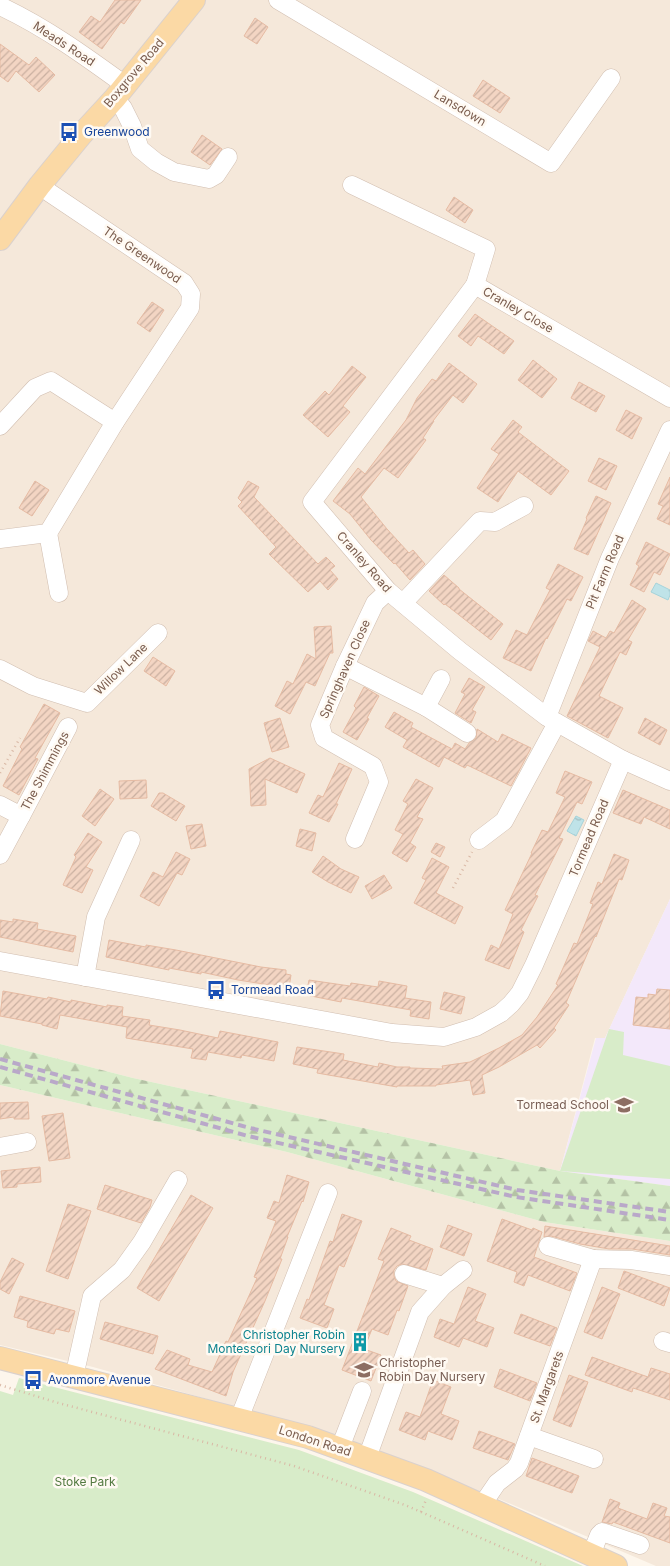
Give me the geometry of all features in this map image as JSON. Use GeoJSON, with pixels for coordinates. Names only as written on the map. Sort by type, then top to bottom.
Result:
{"type":"FeatureCollection","features":[{"type":"Feature","properties":{"kind":"main road","name":"Boxgrove Road"},"geometry":{"type":"LineString","coordinates":[[0,239],[40,184],[120,91],[194,0]]}},
{"type":"Feature","properties":{"kind":"main road","name":"London Road"},"geometry":{"type":"LineString","coordinates":[[1,1359],[308,1437],[426,1480],[616,1566]]}},
{"type":"Feature","properties":{"kind":"street","name":"Lansdown"},"geometry":{"type":"LineString","coordinates":[[278,0],[551,163],[611,78]]}},
{"type":"Feature","properties":{"kind":"street","name":"Meads Road"},"geometry":{"type":"LineString","coordinates":[[0,6],[39,27],[120,91]]}},
{"type":"Feature","properties":{"kind":"street"},"geometry":{"type":"LineString","coordinates":[[120,91],[122,108],[132,126],[140,149],[156,162],[174,172],[206,184],[216,175],[228,158]]}},
{"type":"Feature","properties":{"kind":"street","name":"The Greenwood"},"geometry":{"type":"LineString","coordinates":[[40,184],[50,193],[184,283],[191,294],[190,308],[115,422],[48,533]]}},
{"type":"Feature","properties":{"kind":"street","name":"Cranley Close"},"geometry":{"type":"LineString","coordinates":[[352,185],[486,249],[475,285],[670,398]]}},
{"type":"Feature","properties":{"kind":"street","name":"Cranley Road"},"geometry":{"type":"LineString","coordinates":[[475,285],[312,502],[388,591],[460,652],[552,720],[623,760],[670,780]]}},
{"type":"Feature","properties":{"kind":"street"},"geometry":{"type":"LineString","coordinates":[[0,426],[35,388],[51,381],[115,422]]}},
{"type":"Feature","properties":{"kind":"street","name":"Pit Farm Road"},"geometry":{"type":"LineString","coordinates":[[479,840],[504,822],[552,720],[610,558],[670,430]]}},
{"type":"Feature","properties":{"kind":"street"},"geometry":{"type":"LineString","coordinates":[[403,603],[480,521],[495,522],[524,506]]}},
{"type":"Feature","properties":{"kind":"street"},"geometry":{"type":"LineString","coordinates":[[0,539],[48,533],[59,593]]}},
{"type":"Feature","properties":{"kind":"street","name":"Springhaven Close"},"geometry":{"type":"LineString","coordinates":[[355,839],[379,782],[374,766],[324,738],[320,725],[375,603],[388,591]]}},
{"type":"Feature","properties":{"kind":"street","name":"Willow Lane"},"geometry":{"type":"LineString","coordinates":[[0,669],[33,686],[87,703],[158,633]]}},
{"type":"Feature","properties":{"kind":"street"},"geometry":{"type":"LineString","coordinates":[[345,666],[426,707],[467,733]]}},
{"type":"Feature","properties":{"kind":"street"},"geometry":{"type":"LineString","coordinates":[[426,707],[441,679]]}},
{"type":"Feature","properties":{"kind":"street","name":"The Shimmings"},"geometry":{"type":"LineString","coordinates":[[0,855],[68,727]]}},
{"type":"Feature","properties":{"kind":"street","name":"Tormead Road"},"geometry":{"type":"LineString","coordinates":[[0,961],[392,1034],[444,1037],[476,1027],[501,1013],[520,993],[623,760]]}},
{"type":"Feature","properties":{"kind":"street","name":"The Shimmings"},"geometry":{"type":"LineString","coordinates":[[0,805],[21,816]]}},
{"type":"Feature","properties":{"kind":"street"},"geometry":{"type":"LineString","coordinates":[[85,977],[96,917],[131,840]]}},
{"type":"Feature","properties":{"kind":"street"},"geometry":{"type":"LineString","coordinates":[[0,1147],[27,1142]]}},
{"type":"Feature","properties":{"kind":"street"},"geometry":{"type":"LineString","coordinates":[[74,1377],[92,1296],[122,1270],[142,1242],[178,1180]]}},
{"type":"Feature","properties":{"kind":"street"},"geometry":{"type":"LineString","coordinates":[[240,1419],[328,1193]]}},
{"type":"Feature","properties":{"kind":"street"},"geometry":{"type":"LineString","coordinates":[[548,1246],[593,1259],[631,1260],[670,1266]]}},
{"type":"Feature","properties":{"kind":"street","name":"St. Margarets"},"geometry":{"type":"LineString","coordinates":[[482,1505],[497,1484],[515,1469],[519,1463],[593,1259]]}},
{"type":"Feature","properties":{"kind":"street"},"geometry":{"type":"LineString","coordinates":[[367,1458],[420,1312],[443,1286],[463,1270]]}},
{"type":"Feature","properties":{"kind":"street"},"geometry":{"type":"LineString","coordinates":[[404,1274],[443,1286]]}},
{"type":"Feature","properties":{"kind":"street"},"geometry":{"type":"LineString","coordinates":[[340,1448],[362,1391]]}},
{"type":"Feature","properties":{"kind":"street"},"geometry":{"type":"LineString","coordinates":[[529,1436],[594,1459]]}},
{"type":"Feature","properties":{"kind":"street"},"geometry":{"type":"LineString","coordinates":[[591,1555],[602,1532],[640,1545]]}},
{"type":"Feature","properties":{"kind":"path"},"geometry":{"type":"LineString","coordinates":[[0,773],[20,738]]}},
{"type":"Feature","properties":{"kind":"path"},"geometry":{"type":"LineString","coordinates":[[453,888],[479,840]]}},
{"type":"Feature","properties":{"kind":"path"},"geometry":{"type":"LineString","coordinates":[[0,1384],[55,1402],[294,1466],[405,1505],[546,1566]]}},
{"type":"Feature","properties":{"kind":"path"},"geometry":{"type":"LineString","coordinates":[[421,1512],[426,1498]]}},
{"type":"Feature","properties":{"kind":"shaded area"},"geometry":{"type":"Polygon","coordinates":[[[0,0],[670,0],[670,899],[605,1038],[595,1038],[560,1171],[133,1078],[0,1044],[0,0]]]}},
{"type":"Feature","properties":{"kind":"shaded area","name":"Tormead School"},"geometry":{"type":"Polygon","coordinates":[[[670,899],[670,1186],[560,1171],[596,1038],[605,1038],[670,899]]]}},
{"type":"Feature","properties":{"kind":"shaded area"},"geometry":{"type":"Polygon","coordinates":[[[0,1085],[287,1152],[544,1222],[670,1241],[670,1566],[656,1566],[499,1499],[307,1427],[93,1367],[0,1345],[0,1085]]]}},
{"type":"Feature","properties":{"kind":"green space","name":"Tormead School"},"geometry":{"type":"Polygon","coordinates":[[[609,1029],[624,1032],[623,1055],[670,1066],[670,1179],[560,1171],[609,1029]]]}},
{"type":"Feature","properties":{"kind":"green space"},"geometry":{"type":"Polygon","coordinates":[[[0,1044],[133,1078],[560,1171],[670,1186],[670,1241],[544,1222],[287,1152],[0,1085],[0,1044]]]}},
{"type":"Feature","properties":{"kind":"green space","name":"Stoke Park"},"geometry":{"type":"Polygon","coordinates":[[[19,1378],[299,1450],[413,1492],[583,1566],[0,1566],[0,1391],[13,1395],[19,1378]]]}},
{"type":"Feature","properties":{"kind":"water"},"geometry":{"type":"Polygon","coordinates":[[[656,583],[670,590],[668,600],[651,592],[656,583]]]}},
{"type":"Feature","properties":{"kind":"water"},"geometry":{"type":"Polygon","coordinates":[[[576,816],[584,820],[576,836],[567,831],[576,816]]]}},
{"type":"Feature","properties":{"kind":"building"},"geometry":{"type":"Polygon","coordinates":[[[115,0],[141,0],[124,24],[121,22],[102,49],[79,32],[91,16],[100,22],[115,0]]]}},
{"type":"Feature","properties":{"kind":"building"},"geometry":{"type":"Polygon","coordinates":[[[255,18],[268,27],[257,44],[244,36],[255,18]]]}},
{"type":"Feature","properties":{"kind":"building"},"geometry":{"type":"Polygon","coordinates":[[[0,44],[29,65],[36,57],[55,75],[39,92],[16,71],[8,82],[0,76],[0,44]]]}},
{"type":"Feature","properties":{"kind":"building"},"geometry":{"type":"Polygon","coordinates":[[[483,80],[510,98],[500,113],[473,96],[483,80]]]}},
{"type":"Feature","properties":{"kind":"building"},"geometry":{"type":"Polygon","coordinates":[[[202,135],[222,149],[210,165],[191,152],[202,135]]]}},
{"type":"Feature","properties":{"kind":"building"},"geometry":{"type":"Polygon","coordinates":[[[454,197],[473,210],[465,223],[446,210],[454,197]]]}},
{"type":"Feature","properties":{"kind":"building"},"geometry":{"type":"Polygon","coordinates":[[[152,302],[164,310],[150,332],[137,323],[152,302]]]}},
{"type":"Feature","properties":{"kind":"building"},"geometry":{"type":"Polygon","coordinates":[[[475,314],[514,341],[504,354],[478,336],[471,346],[458,336],[475,314]]]}},
{"type":"Feature","properties":{"kind":"building"},"geometry":{"type":"Polygon","coordinates":[[[533,360],[557,379],[542,398],[518,380],[533,360]]]}},
{"type":"Feature","properties":{"kind":"building"},"geometry":{"type":"Polygon","coordinates":[[[449,363],[477,384],[463,403],[453,395],[433,421],[423,438],[426,440],[398,478],[384,468],[361,497],[409,553],[413,550],[425,564],[410,580],[371,540],[350,514],[333,501],[358,468],[365,474],[406,420],[417,398],[432,379],[436,381],[449,363]]]}},
{"type":"Feature","properties":{"kind":"building"},"geometry":{"type":"Polygon","coordinates":[[[352,366],[366,377],[343,406],[350,412],[328,437],[303,415],[325,391],[329,395],[352,366]]]}},
{"type":"Feature","properties":{"kind":"building"},"geometry":{"type":"Polygon","coordinates":[[[579,382],[605,396],[596,412],[571,398],[579,382]]]}},
{"type":"Feature","properties":{"kind":"building"},"geometry":{"type":"Polygon","coordinates":[[[626,410],[642,418],[632,439],[616,430],[626,410]]]}},
{"type":"Feature","properties":{"kind":"building"},"geometry":{"type":"Polygon","coordinates":[[[513,420],[522,427],[518,432],[569,471],[551,495],[518,471],[498,502],[477,488],[499,454],[491,449],[513,420]]]}},
{"type":"Feature","properties":{"kind":"building"},"geometry":{"type":"Polygon","coordinates":[[[599,458],[617,466],[606,490],[588,481],[599,458]]]}},
{"type":"Feature","properties":{"kind":"building"},"geometry":{"type":"Polygon","coordinates":[[[670,477],[670,525],[657,519],[663,506],[658,504],[670,477]]]}},
{"type":"Feature","properties":{"kind":"building"},"geometry":{"type":"Polygon","coordinates":[[[35,481],[49,490],[32,516],[19,508],[35,481]]]}},
{"type":"Feature","properties":{"kind":"building"},"geometry":{"type":"Polygon","coordinates":[[[248,481],[259,487],[254,497],[318,564],[326,557],[335,566],[330,570],[338,579],[328,590],[320,581],[308,592],[269,554],[276,547],[238,506],[242,502],[238,498],[248,481]]]}},
{"type":"Feature","properties":{"kind":"building"},"geometry":{"type":"Polygon","coordinates":[[[596,496],[611,503],[588,555],[574,549],[596,496]]]}},
{"type":"Feature","properties":{"kind":"building"},"geometry":{"type":"Polygon","coordinates":[[[646,542],[670,554],[660,575],[654,572],[644,592],[630,585],[639,566],[636,564],[646,542]]]}},
{"type":"Feature","properties":{"kind":"building"},"geometry":{"type":"Polygon","coordinates":[[[558,564],[583,577],[571,601],[567,599],[531,671],[503,658],[516,630],[527,635],[550,590],[546,588],[558,564]]]}},
{"type":"Feature","properties":{"kind":"building"},"geometry":{"type":"Polygon","coordinates":[[[444,575],[503,624],[491,640],[444,605],[429,591],[444,575]]]}},
{"type":"Feature","properties":{"kind":"building"},"geometry":{"type":"Polygon","coordinates":[[[632,600],[646,609],[628,640],[632,642],[626,655],[620,652],[599,696],[623,708],[608,738],[567,716],[600,647],[588,641],[593,631],[606,638],[610,631],[614,633],[632,600]]]}},
{"type":"Feature","properties":{"kind":"building"},"geometry":{"type":"Polygon","coordinates":[[[331,626],[333,653],[330,653],[315,686],[306,682],[290,714],[275,706],[287,681],[293,684],[307,654],[316,659],[314,627],[331,626]]]}},
{"type":"Feature","properties":{"kind":"building"},"geometry":{"type":"Polygon","coordinates":[[[153,657],[175,671],[166,686],[144,671],[153,657]]]}},
{"type":"Feature","properties":{"kind":"building"},"geometry":{"type":"Polygon","coordinates":[[[469,678],[485,687],[472,710],[476,712],[471,723],[455,713],[465,694],[461,692],[469,678]]]}},
{"type":"Feature","properties":{"kind":"building"},"geometry":{"type":"Polygon","coordinates":[[[364,687],[379,696],[357,740],[343,732],[356,708],[354,706],[364,687]]]}},
{"type":"Feature","properties":{"kind":"building"},"geometry":{"type":"Polygon","coordinates":[[[44,704],[60,713],[35,758],[38,759],[19,795],[3,786],[22,749],[20,747],[44,704]]]}},
{"type":"Feature","properties":{"kind":"building"},"geometry":{"type":"Polygon","coordinates":[[[394,712],[413,723],[411,727],[452,749],[455,743],[465,749],[476,738],[477,729],[498,742],[502,734],[531,748],[511,786],[467,765],[465,768],[444,757],[439,767],[403,747],[407,740],[385,727],[394,712]]]}},
{"type":"Feature","properties":{"kind":"building"},"geometry":{"type":"Polygon","coordinates":[[[280,718],[289,747],[272,752],[264,723],[280,718]]]}},
{"type":"Feature","properties":{"kind":"building"},"geometry":{"type":"Polygon","coordinates":[[[645,718],[667,730],[660,745],[638,733],[645,718]]]}},
{"type":"Feature","properties":{"kind":"building"},"geometry":{"type":"Polygon","coordinates":[[[270,758],[305,774],[297,793],[265,779],[266,805],[251,806],[249,769],[270,758]]]}},
{"type":"Feature","properties":{"kind":"building"},"geometry":{"type":"Polygon","coordinates":[[[339,763],[352,769],[329,822],[309,813],[318,795],[323,797],[339,763]]]}},
{"type":"Feature","properties":{"kind":"building"},"geometry":{"type":"Polygon","coordinates":[[[565,771],[592,782],[582,804],[577,802],[559,838],[563,839],[535,895],[538,896],[521,930],[524,932],[509,969],[485,960],[491,945],[499,949],[513,914],[505,910],[542,830],[548,832],[565,797],[556,793],[565,771]]]}},
{"type":"Feature","properties":{"kind":"building"},"geometry":{"type":"Polygon","coordinates":[[[416,779],[433,788],[417,817],[423,819],[410,843],[416,847],[407,862],[392,853],[403,834],[395,830],[408,804],[403,801],[416,779]]]}},
{"type":"Feature","properties":{"kind":"building"},"geometry":{"type":"Polygon","coordinates":[[[146,780],[147,798],[120,799],[119,781],[146,780]]]}},
{"type":"Feature","properties":{"kind":"building"},"geometry":{"type":"Polygon","coordinates":[[[100,789],[114,799],[95,826],[82,816],[100,789]]]}},
{"type":"Feature","properties":{"kind":"building"},"geometry":{"type":"Polygon","coordinates":[[[623,790],[670,810],[670,829],[644,817],[641,824],[613,813],[623,790]]]}},
{"type":"Feature","properties":{"kind":"building"},"geometry":{"type":"Polygon","coordinates":[[[159,793],[163,793],[185,806],[176,821],[151,806],[159,793]]]}},
{"type":"Feature","properties":{"kind":"building"},"geometry":{"type":"Polygon","coordinates":[[[202,824],[206,846],[191,849],[186,826],[202,824]]]}},
{"type":"Feature","properties":{"kind":"building"},"geometry":{"type":"Polygon","coordinates":[[[300,829],[316,833],[312,851],[296,846],[300,829]]]}},
{"type":"Feature","properties":{"kind":"building"},"geometry":{"type":"Polygon","coordinates":[[[88,833],[102,842],[86,867],[93,870],[82,893],[63,885],[76,857],[74,855],[88,833]]]}},
{"type":"Feature","properties":{"kind":"building"},"geometry":{"type":"Polygon","coordinates":[[[436,843],[445,847],[440,857],[431,852],[436,843]]]}},
{"type":"Feature","properties":{"kind":"building"},"geometry":{"type":"Polygon","coordinates":[[[176,852],[190,859],[182,875],[177,873],[159,906],[140,896],[153,872],[163,877],[176,852]]]}},
{"type":"Feature","properties":{"kind":"building"},"geometry":{"type":"Polygon","coordinates":[[[614,854],[629,860],[622,880],[619,879],[596,937],[566,1003],[569,1005],[554,1028],[556,1030],[540,1048],[537,1045],[482,1075],[485,1093],[473,1095],[470,1080],[436,1086],[397,1087],[317,1073],[318,1069],[293,1064],[297,1047],[344,1054],[343,1060],[378,1067],[379,1063],[397,1067],[443,1069],[442,1066],[470,1062],[522,1035],[537,1017],[558,985],[556,984],[574,943],[577,944],[593,904],[590,903],[598,882],[602,884],[614,854]]]}},
{"type":"Feature","properties":{"kind":"building"},"geometry":{"type":"Polygon","coordinates":[[[323,856],[341,869],[359,877],[351,893],[312,872],[323,856]]]}},
{"type":"Feature","properties":{"kind":"building"},"geometry":{"type":"Polygon","coordinates":[[[432,858],[449,867],[436,893],[463,907],[455,924],[414,903],[426,880],[422,878],[432,858]]]}},
{"type":"Feature","properties":{"kind":"building"},"geometry":{"type":"Polygon","coordinates":[[[384,875],[392,888],[372,899],[365,886],[384,875]]]}},
{"type":"Feature","properties":{"kind":"building"},"geometry":{"type":"Polygon","coordinates":[[[13,919],[38,923],[37,929],[76,936],[73,952],[0,937],[0,920],[13,922],[13,919]]]}},
{"type":"Feature","properties":{"kind":"building"},"geometry":{"type":"Polygon","coordinates":[[[109,940],[286,970],[286,974],[291,975],[289,988],[201,972],[201,974],[169,968],[169,970],[106,957],[109,940]]]}},
{"type":"Feature","properties":{"kind":"building"},"geometry":{"type":"Polygon","coordinates":[[[309,980],[350,986],[351,983],[378,987],[379,981],[407,986],[405,998],[431,1002],[429,1019],[410,1016],[411,1010],[342,998],[341,1002],[306,995],[309,980]]]}},
{"type":"Feature","properties":{"kind":"building"},"geometry":{"type":"Polygon","coordinates":[[[657,989],[670,990],[670,1029],[633,1025],[636,997],[648,998],[648,994],[656,995],[657,989]]]}},
{"type":"Feature","properties":{"kind":"building"},"geometry":{"type":"Polygon","coordinates":[[[3,991],[107,1007],[107,1005],[123,1007],[122,1016],[150,1020],[149,1025],[218,1038],[220,1031],[278,1042],[274,1061],[242,1055],[241,1058],[208,1052],[206,1060],[191,1058],[193,1049],[126,1038],[127,1027],[60,1015],[57,1029],[42,1024],[0,1016],[3,991]]]}},
{"type":"Feature","properties":{"kind":"building"},"geometry":{"type":"Polygon","coordinates":[[[444,992],[465,997],[461,1014],[440,1009],[444,992]]]}},
{"type":"Feature","properties":{"kind":"building"},"geometry":{"type":"Polygon","coordinates":[[[28,1102],[29,1119],[14,1119],[14,1117],[0,1119],[0,1103],[28,1102]]]}},
{"type":"Feature","properties":{"kind":"building"},"geometry":{"type":"Polygon","coordinates":[[[63,1113],[70,1158],[49,1161],[42,1116],[63,1113]]]}},
{"type":"Feature","properties":{"kind":"building"},"geometry":{"type":"Polygon","coordinates":[[[40,1167],[41,1182],[17,1184],[17,1187],[3,1188],[1,1171],[40,1167]]]}},
{"type":"Feature","properties":{"kind":"building"},"geometry":{"type":"Polygon","coordinates":[[[287,1175],[309,1182],[303,1202],[287,1237],[280,1259],[282,1259],[233,1372],[226,1396],[155,1369],[167,1350],[190,1359],[188,1365],[212,1372],[257,1278],[254,1277],[276,1221],[267,1218],[274,1201],[279,1203],[287,1175]]]}},
{"type":"Feature","properties":{"kind":"building"},"geometry":{"type":"Polygon","coordinates":[[[105,1185],[152,1200],[141,1223],[97,1209],[105,1185]]]}},
{"type":"Feature","properties":{"kind":"building"},"geometry":{"type":"Polygon","coordinates":[[[191,1195],[213,1208],[159,1301],[137,1288],[191,1195]]]}},
{"type":"Feature","properties":{"kind":"building"},"geometry":{"type":"Polygon","coordinates":[[[68,1204],[91,1211],[68,1279],[46,1271],[68,1204]]]}},
{"type":"Feature","properties":{"kind":"building"},"geometry":{"type":"Polygon","coordinates":[[[342,1214],[362,1221],[344,1267],[339,1265],[324,1305],[334,1309],[327,1328],[300,1318],[307,1299],[309,1300],[330,1241],[333,1242],[342,1214]]]}},
{"type":"Feature","properties":{"kind":"building"},"geometry":{"type":"Polygon","coordinates":[[[502,1219],[542,1232],[534,1257],[577,1273],[570,1291],[528,1275],[524,1286],[514,1282],[517,1272],[487,1261],[502,1219]]]}},
{"type":"Feature","properties":{"kind":"building"},"geometry":{"type":"Polygon","coordinates":[[[448,1225],[472,1234],[464,1256],[440,1247],[448,1225]]]}},
{"type":"Feature","properties":{"kind":"building"},"geometry":{"type":"Polygon","coordinates":[[[545,1226],[670,1246],[670,1255],[632,1249],[609,1249],[551,1236],[544,1237],[545,1226]]]}},
{"type":"Feature","properties":{"kind":"building"},"geometry":{"type":"Polygon","coordinates":[[[391,1228],[411,1236],[409,1240],[433,1249],[426,1270],[402,1264],[394,1270],[396,1281],[408,1286],[388,1335],[372,1329],[364,1349],[381,1355],[371,1381],[342,1370],[384,1261],[378,1259],[391,1228]]]}},
{"type":"Feature","properties":{"kind":"building"},"geometry":{"type":"Polygon","coordinates":[[[12,1258],[24,1264],[9,1294],[0,1289],[0,1282],[12,1258]]]}},
{"type":"Feature","properties":{"kind":"building"},"geometry":{"type":"Polygon","coordinates":[[[624,1271],[670,1288],[664,1306],[618,1288],[624,1271]]]}},
{"type":"Feature","properties":{"kind":"building"},"geometry":{"type":"Polygon","coordinates":[[[468,1287],[486,1294],[475,1321],[494,1328],[487,1347],[463,1338],[459,1347],[434,1337],[440,1319],[454,1324],[468,1287]]]}},
{"type":"Feature","properties":{"kind":"building"},"geometry":{"type":"Polygon","coordinates":[[[602,1287],[620,1294],[602,1339],[584,1332],[602,1287]]]}},
{"type":"Feature","properties":{"kind":"building"},"geometry":{"type":"Polygon","coordinates":[[[20,1296],[75,1311],[69,1332],[56,1329],[54,1334],[27,1327],[28,1321],[14,1317],[20,1296]]]}},
{"type":"Feature","properties":{"kind":"building"},"geometry":{"type":"Polygon","coordinates":[[[521,1314],[557,1328],[550,1346],[514,1333],[521,1314]]]}},
{"type":"Feature","properties":{"kind":"building"},"geometry":{"type":"Polygon","coordinates":[[[105,1322],[158,1336],[153,1354],[100,1339],[105,1322]]]}},
{"type":"Feature","properties":{"kind":"building"},"geometry":{"type":"Polygon","coordinates":[[[592,1357],[648,1377],[651,1368],[670,1374],[670,1400],[633,1388],[632,1392],[585,1375],[592,1357]]]}},
{"type":"Feature","properties":{"kind":"building"},"geometry":{"type":"Polygon","coordinates":[[[500,1369],[537,1383],[530,1401],[494,1387],[500,1369]]]}},
{"type":"Feature","properties":{"kind":"building"},"geometry":{"type":"Polygon","coordinates":[[[569,1375],[588,1382],[571,1427],[553,1420],[569,1375]]]}},
{"type":"Feature","properties":{"kind":"building"},"geometry":{"type":"Polygon","coordinates":[[[433,1380],[451,1387],[441,1414],[459,1421],[452,1440],[428,1431],[425,1440],[399,1430],[406,1412],[420,1417],[433,1380]]]}},
{"type":"Feature","properties":{"kind":"building"},"geometry":{"type":"Polygon","coordinates":[[[479,1431],[515,1444],[508,1460],[473,1448],[479,1431]]]}},
{"type":"Feature","properties":{"kind":"building"},"geometry":{"type":"Polygon","coordinates":[[[532,1458],[579,1476],[572,1493],[526,1476],[532,1458]]]}},
{"type":"Feature","properties":{"kind":"building"},"geometry":{"type":"Polygon","coordinates":[[[610,1499],[620,1503],[618,1508],[647,1519],[653,1503],[667,1508],[664,1516],[670,1517],[670,1543],[613,1522],[612,1524],[602,1522],[610,1499]]]}},
{"type":"Feature","properties":{"kind":"railway"},"geometry":{"type":"LineString","coordinates":[[0,1059],[250,1128],[517,1190],[670,1212]]}},
{"type":"Feature","properties":{"kind":"railway"},"geometry":{"type":"LineString","coordinates":[[0,1067],[248,1136],[516,1197],[670,1220]]}},
{"type":"Feature","properties":{"kind":"place","name":"Greenwood"},"geometry":{"type":"Point","coordinates":[69,132]}},
{"type":"Feature","properties":{"kind":"place","name":"Tormead Road"},"geometry":{"type":"Point","coordinates":[216,990]}},
{"type":"Feature","properties":{"kind":"place","name":"Tormead School"},"geometry":{"type":"Point","coordinates":[624,1105]}},
{"type":"Feature","properties":{"kind":"place","name":"Christopher Robin Montessori Day Nursery"},"geometry":{"type":"Point","coordinates":[360,1342]}},
{"type":"Feature","properties":{"kind":"place","name":"Christopher Robin Day Nursery"},"geometry":{"type":"Point","coordinates":[364,1370]}},
{"type":"Feature","properties":{"kind":"place","name":"Avonmore Avenue"},"geometry":{"type":"Point","coordinates":[33,1380]}}]}
